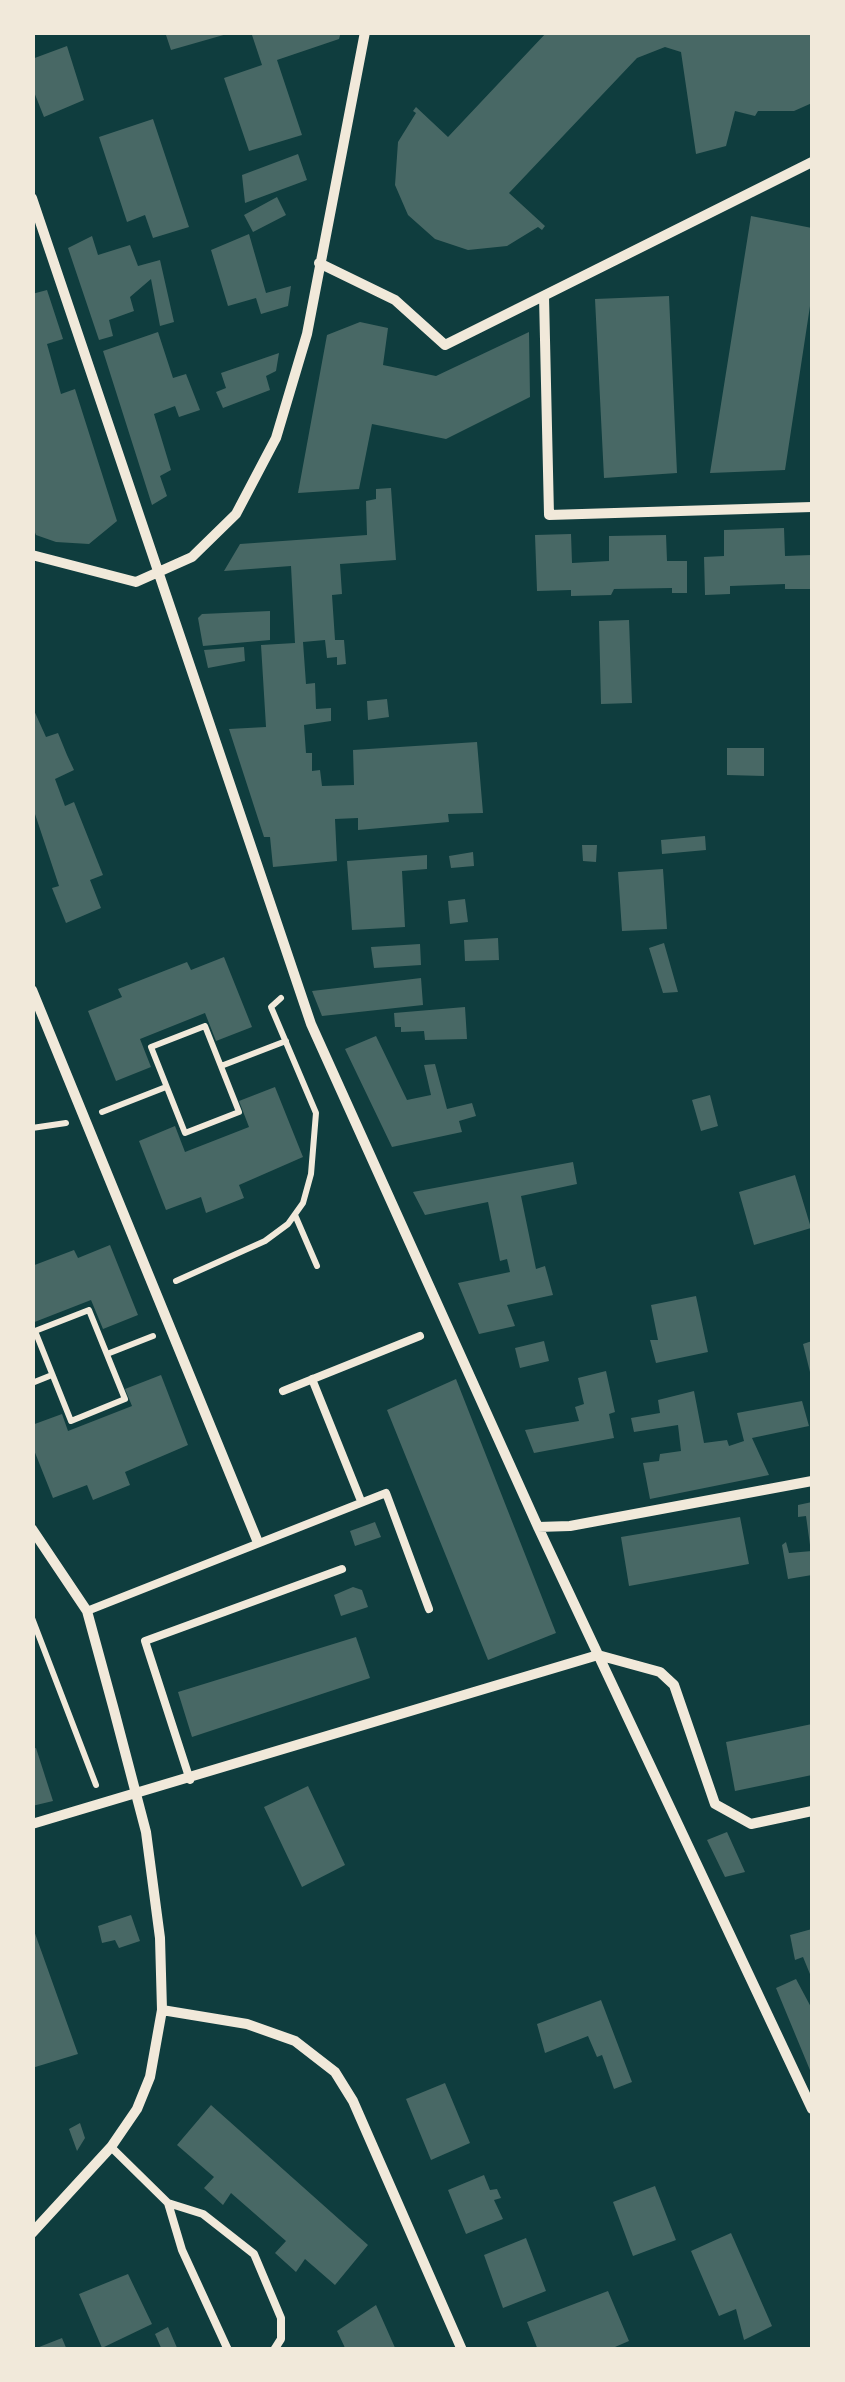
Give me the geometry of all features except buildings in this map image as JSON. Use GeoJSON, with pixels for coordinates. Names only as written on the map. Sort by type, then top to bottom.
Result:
{"type":"FeatureCollection","features":[{"type":"Feature","properties":{"kind":"street"},"geometry":{"type":"LineString","coordinates":[[32,556],[136,582],[192,556],[236,514],[276,438],[307,334],[365,32]]}},
{"type":"Feature","properties":{"kind":"street"},"geometry":{"type":"LineString","coordinates":[[319,263],[396,300],[445,346],[812,162]]}},
{"type":"Feature","properties":{"kind":"street"},"geometry":{"type":"LineString","coordinates":[[32,198],[296,985],[538,1527],[812,2108]]}},
{"type":"Feature","properties":{"kind":"street"},"geometry":{"type":"LineString","coordinates":[[544,296],[549,515],[812,508]]}},
{"type":"Feature","properties":{"kind":"street"},"geometry":{"type":"LineString","coordinates":[[32,990],[257,1540]]}},
{"type":"Feature","properties":{"kind":"street"},"geometry":{"type":"LineString","coordinates":[[538,1527],[570,1526],[812,1481]]}},
{"type":"Feature","properties":{"kind":"street"},"geometry":{"type":"LineString","coordinates":[[32,1529],[87,1611],[137,1796],[160,1938],[162,2010],[150,2077],[137,2110],[111,2147],[32,2233]]}},
{"type":"Feature","properties":{"kind":"street"},"geometry":{"type":"LineString","coordinates":[[32,1824],[137,1796],[598,1655],[660,1672],[674,1685],[715,1804],[751,1824],[812,1811]]}},
{"type":"Feature","properties":{"kind":"street"},"geometry":{"type":"LineString","coordinates":[[162,2010],[246,2024],[279,2035],[314,2052],[335,2072],[353,2101],[462,2350]]}},
{"type":"Feature","properties":{"kind":"lane"},"geometry":{"type":"LineString","coordinates":[[282,1390],[420,1336]]}},
{"type":"Feature","properties":{"kind":"lane"},"geometry":{"type":"LineString","coordinates":[[312,1379],[361,1501]]}},
{"type":"Feature","properties":{"kind":"lane"},"geometry":{"type":"LineString","coordinates":[[87,1611],[257,1540],[386,1493],[429,1608]]}},
{"type":"Feature","properties":{"kind":"lane"},"geometry":{"type":"LineString","coordinates":[[190,1780],[144,1641],[342,1569]]}},
{"type":"Feature","properties":{"kind":"lane"},"geometry":{"type":"LineString","coordinates":[[111,2147],[168,2203],[202,2214],[254,2254],[280,2318],[281,2339],[274,2350]]}},
{"type":"Feature","properties":{"kind":"lane"},"geometry":{"type":"LineString","coordinates":[[168,2203],[182,2250],[228,2350]]}},
{"type":"Feature","properties":{"kind":"path"},"geometry":{"type":"LineString","coordinates":[[156,1289],[265,1241],[294,1214],[312,1174],[316,1113],[270,1007],[296,985]]}},
{"type":"Feature","properties":{"kind":"path"},"geometry":{"type":"LineString","coordinates":[[205,1026],[220,1066],[239,1112],[185,1133],[151,1047],[205,1026]]}},
{"type":"Feature","properties":{"kind":"path"},"geometry":{"type":"LineString","coordinates":[[220,1066],[286,1042]]}},
{"type":"Feature","properties":{"kind":"path"},"geometry":{"type":"LineString","coordinates":[[86,1118],[166,1088]]}},
{"type":"Feature","properties":{"kind":"path"},"geometry":{"type":"LineString","coordinates":[[294,1214],[317,1266]]}},
{"type":"Feature","properties":{"kind":"path"},"geometry":{"type":"LineString","coordinates":[[90,1310],[107,1354],[125,1399],[71,1421],[35,1332],[90,1310]]}},
{"type":"Feature","properties":{"kind":"path"},"geometry":{"type":"LineString","coordinates":[[107,1354],[172,1329]]}},
{"type":"Feature","properties":{"kind":"path"},"geometry":{"type":"LineString","coordinates":[[32,1383],[52,1375]]}},
{"type":"Feature","properties":{"kind":"path"},"geometry":{"type":"LineString","coordinates":[[32,1618],[103,1805]]}}]}
